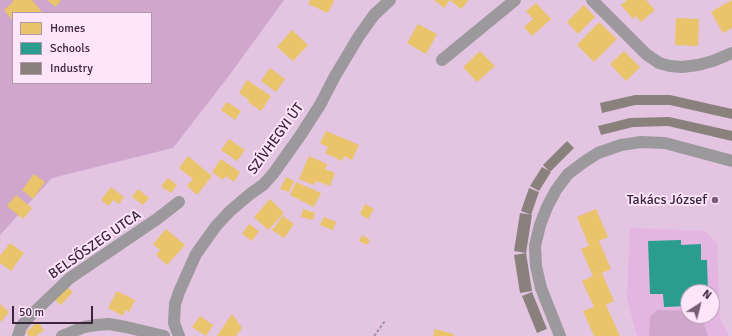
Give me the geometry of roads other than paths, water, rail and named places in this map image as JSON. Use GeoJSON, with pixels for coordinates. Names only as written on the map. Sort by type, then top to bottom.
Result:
{"type":"FeatureCollection","features":[{"type":"Feature","properties":{"kind":"street","name":"SZÍVHEGYI ÚT"},"geometry":{"type":"LineString","coordinates":[[179,336],[174,323],[175,304],[196,254],[216,226],[230,211],[263,185],[273,174],[320,105],[335,76],[359,36],[374,15],[390,0]]}},
{"type":"Feature","properties":{"kind":"street"},"geometry":{"type":"LineString","coordinates":[[442,60],[515,0]]}},
{"type":"Feature","properties":{"kind":"street"},"geometry":{"type":"LineString","coordinates":[[592,0],[646,54],[659,63],[682,67],[698,65],[713,61],[732,53]]}},
{"type":"Feature","properties":{"kind":"street"},"geometry":{"type":"LineString","coordinates":[[560,336],[541,288],[536,266],[535,246],[547,207],[556,190],[568,174],[598,153],[621,145],[642,142],[665,143],[732,161]]}},
{"type":"Feature","properties":{"kind":"street","name":"BELSŐSZEG UTCA"},"geometry":{"type":"LineString","coordinates":[[18,336],[21,327],[29,317],[70,278],[157,219],[179,202]]}},
{"type":"Feature","properties":{"kind":"street"},"geometry":{"type":"LineString","coordinates":[[62,336],[84,327],[109,324],[164,336]]}},
{"type":"Feature","properties":{"kind":"place","name":"Takács József"},"geometry":{"type":"Point","coordinates":[715,200]}}]}
